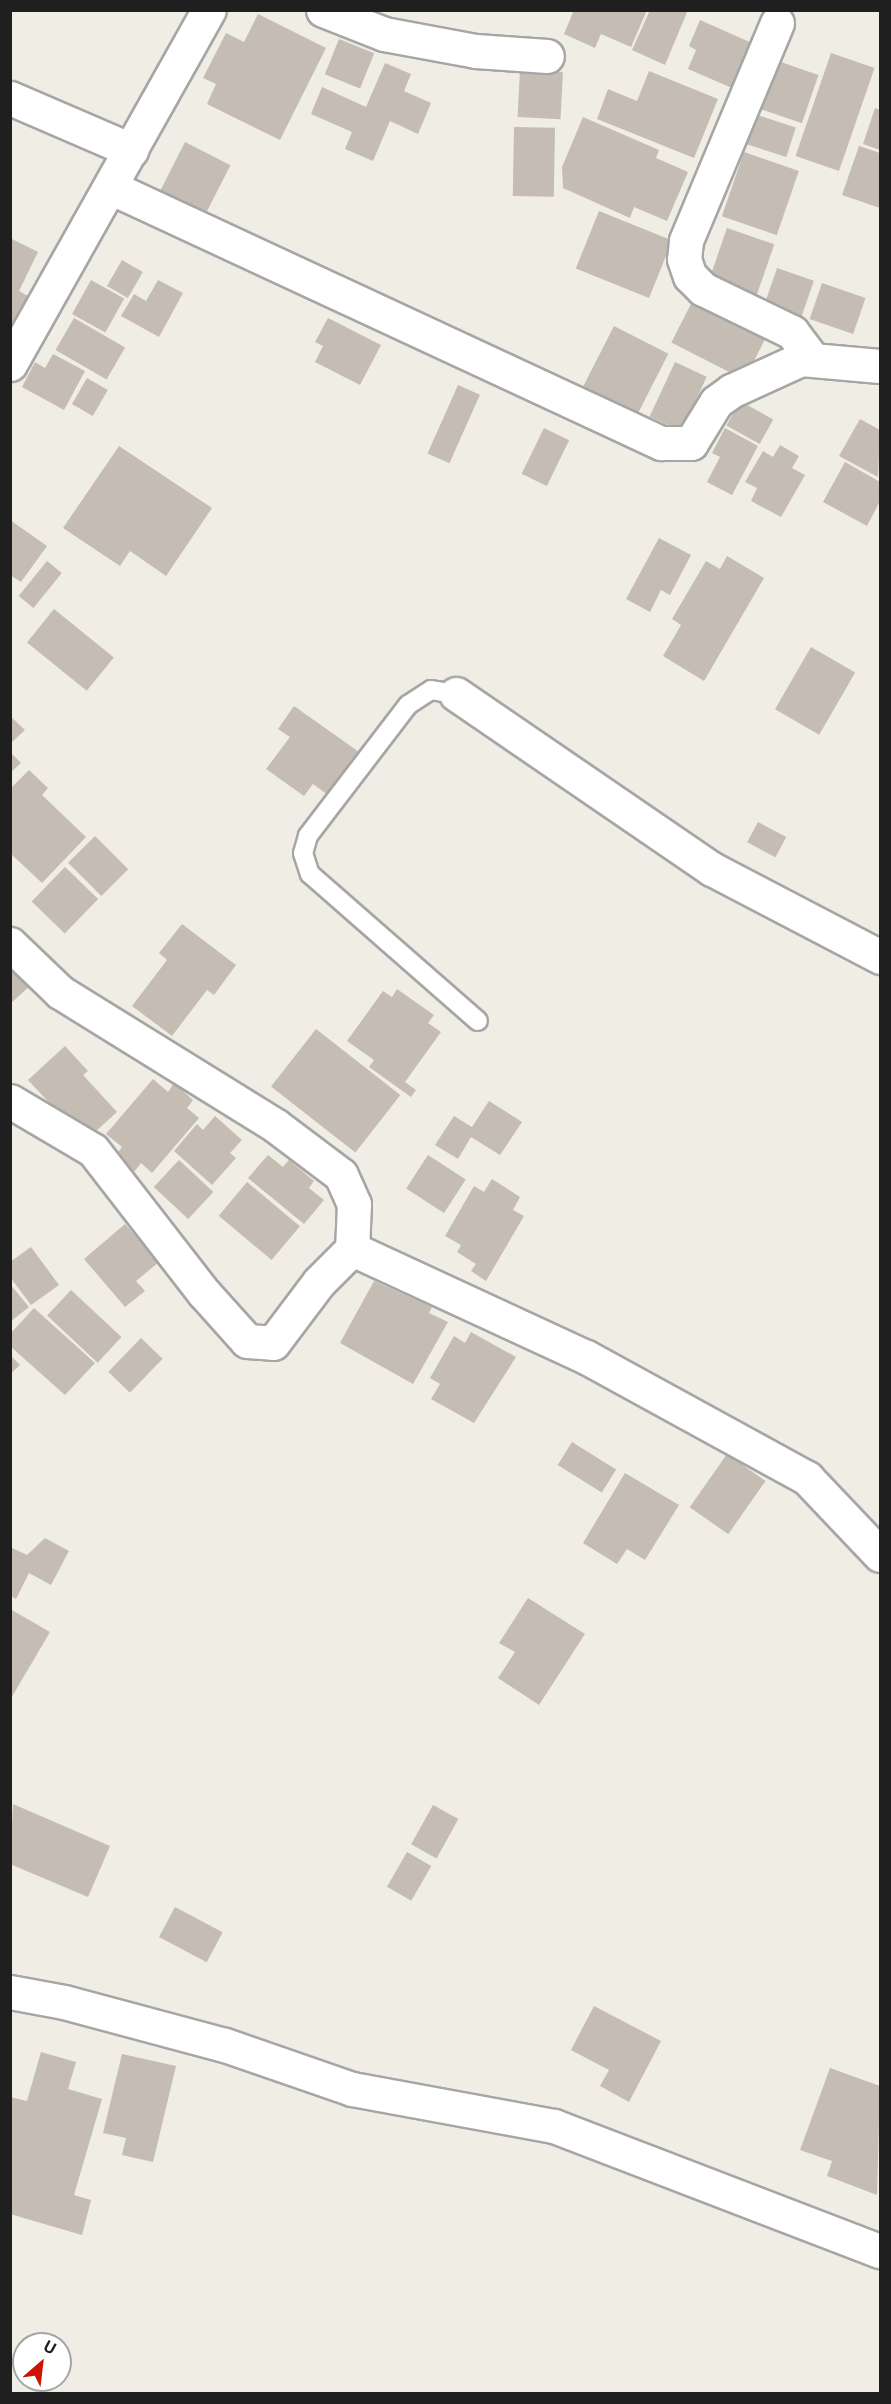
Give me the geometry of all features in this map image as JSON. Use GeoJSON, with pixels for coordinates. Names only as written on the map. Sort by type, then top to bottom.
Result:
{"type":"FeatureCollection","features":[{"type":"Feature","properties":{"kind":"street"},"geometry":{"type":"LineString","coordinates":[[10,364],[209,10]]}},
{"type":"Feature","properties":{"kind":"street"},"geometry":{"type":"LineString","coordinates":[[323,10],[384,34],[476,51],[547,56]]}},
{"type":"Feature","properties":{"kind":"street"},"geometry":{"type":"LineString","coordinates":[[777,23],[686,242],[684,258],[690,276],[703,289],[792,332],[812,359]]}},
{"type":"Feature","properties":{"kind":"street"},"geometry":{"type":"LineString","coordinates":[[10,98],[131,150]]}},
{"type":"Feature","properties":{"kind":"street"},"geometry":{"type":"LineString","coordinates":[[110,188],[661,443],[691,443],[716,402],[731,390],[801,359],[880,366]]}},
{"type":"Feature","properties":{"kind":"street"},"geometry":{"type":"LineString","coordinates":[[456,694],[712,869],[880,957]]}},
{"type":"Feature","properties":{"kind":"street"},"geometry":{"type":"LineString","coordinates":[[10,945],[60,992],[276,1126],[341,1175],[354,1204],[352,1249],[319,1282],[273,1343],[247,1341],[204,1293],[93,1150],[10,1101]]}},
{"type":"Feature","properties":{"kind":"street"},"geometry":{"type":"LineString","coordinates":[[352,1249],[586,1357],[807,1478],[880,1555]]}},
{"type":"Feature","properties":{"kind":"street"},"geometry":{"type":"LineString","coordinates":[[10,1992],[64,2002],[225,2045],[352,2089],[554,2126],[880,2251]]}},
{"type":"Feature","properties":{"kind":"lane"},"geometry":{"type":"LineString","coordinates":[[456,694],[431,690],[408,705],[308,836],[303,853],[310,874],[478,1021]]}},
{"type":"Feature","properties":{"kind":"building"},"geometry":{"type":"Polygon","coordinates":[[[574,10],[647,10],[631,47],[601,34],[595,48],[564,34],[574,10]]]}},
{"type":"Feature","properties":{"kind":"building"},"geometry":{"type":"Polygon","coordinates":[[[650,10],[688,10],[665,65],[632,50],[650,10]]]}},
{"type":"Feature","properties":{"kind":"building"},"geometry":{"type":"Polygon","coordinates":[[[258,14],[326,48],[280,140],[207,104],[216,84],[203,78],[226,33],[244,42],[258,14]]]}},
{"type":"Feature","properties":{"kind":"building"},"geometry":{"type":"Polygon","coordinates":[[[700,20],[752,43],[732,88],[688,69],[696,50],[689,46],[700,20]]]}},
{"type":"Feature","properties":{"kind":"building"},"geometry":{"type":"Polygon","coordinates":[[[339,39],[374,53],[360,88],[325,74],[339,39]]]}},
{"type":"Feature","properties":{"kind":"building"},"geometry":{"type":"Polygon","coordinates":[[[831,53],[874,68],[839,171],[796,156],[831,53]]]}},
{"type":"Feature","properties":{"kind":"building"},"geometry":{"type":"Polygon","coordinates":[[[775,60],[818,75],[802,123],[758,108],[775,60]]]}},
{"type":"Feature","properties":{"kind":"building"},"geometry":{"type":"Polygon","coordinates":[[[385,63],[411,74],[404,91],[431,103],[418,134],[390,121],[373,161],[345,149],[352,132],[311,114],[322,87],[366,107],[385,63]]]}},
{"type":"Feature","properties":{"kind":"building"},"geometry":{"type":"Polygon","coordinates":[[[520,70],[563,72],[560,119],[518,117],[520,70]]]}},
{"type":"Feature","properties":{"kind":"building"},"geometry":{"type":"Polygon","coordinates":[[[649,71],[718,99],[694,158],[597,119],[608,89],[637,101],[649,71]]]}},
{"type":"Feature","properties":{"kind":"building"},"geometry":{"type":"Polygon","coordinates":[[[875,108],[880,110],[880,150],[863,144],[875,108]]]}},
{"type":"Feature","properties":{"kind":"building"},"geometry":{"type":"Polygon","coordinates":[[[754,114],[796,128],[786,157],[744,143],[754,114]]]}},
{"type":"Feature","properties":{"kind":"building"},"geometry":{"type":"Polygon","coordinates":[[[583,117],[659,150],[656,158],[688,172],[667,221],[634,207],[630,218],[563,188],[562,167],[583,117]]]}},
{"type":"Feature","properties":{"kind":"building"},"geometry":{"type":"Polygon","coordinates":[[[514,127],[555,128],[554,197],[513,196],[514,127]]]}},
{"type":"Feature","properties":{"kind":"building"},"geometry":{"type":"Polygon","coordinates":[[[185,142],[230,165],[205,215],[160,192],[185,142]]]}},
{"type":"Feature","properties":{"kind":"building"},"geometry":{"type":"Polygon","coordinates":[[[859,146],[880,153],[880,208],[842,195],[859,146]]]}},
{"type":"Feature","properties":{"kind":"building"},"geometry":{"type":"Polygon","coordinates":[[[744,152],[799,171],[777,235],[722,216],[744,152]]]}},
{"type":"Feature","properties":{"kind":"building"},"geometry":{"type":"Polygon","coordinates":[[[599,211],[672,241],[649,298],[576,268],[599,211]]]}},
{"type":"Feature","properties":{"kind":"building"},"geometry":{"type":"Polygon","coordinates":[[[727,228],[774,244],[757,295],[709,279],[727,228]]]}},
{"type":"Feature","properties":{"kind":"building"},"geometry":{"type":"Polygon","coordinates":[[[10,238],[38,252],[19,291],[35,300],[10,337],[10,238]]]}},
{"type":"Feature","properties":{"kind":"building"},"geometry":{"type":"Polygon","coordinates":[[[122,260],[143,272],[128,298],[107,286],[122,260]]]}},
{"type":"Feature","properties":{"kind":"building"},"geometry":{"type":"Polygon","coordinates":[[[777,268],[814,281],[801,318],[764,305],[777,268]]]}},
{"type":"Feature","properties":{"kind":"building"},"geometry":{"type":"Polygon","coordinates":[[[91,280],[124,298],[105,333],[72,314],[91,280]]]}},
{"type":"Feature","properties":{"kind":"building"},"geometry":{"type":"Polygon","coordinates":[[[158,280],[183,293],[159,337],[121,316],[134,294],[146,301],[158,280]]]}},
{"type":"Feature","properties":{"kind":"building"},"geometry":{"type":"Polygon","coordinates":[[[822,283],[865,298],[853,334],[810,319],[822,283]]]}},
{"type":"Feature","properties":{"kind":"building"},"geometry":{"type":"Polygon","coordinates":[[[694,298],[767,335],[744,380],[671,343],[694,298]]]}},
{"type":"Feature","properties":{"kind":"building"},"geometry":{"type":"Polygon","coordinates":[[[74,318],[125,348],[107,380],[56,350],[74,318]]]}},
{"type":"Feature","properties":{"kind":"building"},"geometry":{"type":"Polygon","coordinates":[[[328,318],[381,345],[360,385],[315,362],[323,346],[315,342],[328,318]]]}},
{"type":"Feature","properties":{"kind":"building"},"geometry":{"type":"Polygon","coordinates":[[[614,326],[668,354],[637,414],[583,387],[614,326]]]}},
{"type":"Feature","properties":{"kind":"building"},"geometry":{"type":"Polygon","coordinates":[[[53,354],[85,371],[64,410],[22,387],[35,362],[45,368],[53,354]]]}},
{"type":"Feature","properties":{"kind":"building"},"geometry":{"type":"Polygon","coordinates":[[[675,362],[707,377],[681,431],[650,416],[675,362]]]}},
{"type":"Feature","properties":{"kind":"building"},"geometry":{"type":"Polygon","coordinates":[[[87,378],[108,390],[93,416],[72,404],[87,378]]]}},
{"type":"Feature","properties":{"kind":"building"},"geometry":{"type":"Polygon","coordinates":[[[458,385],[480,395],[449,463],[427,454],[458,385]]]}},
{"type":"Feature","properties":{"kind":"building"},"geometry":{"type":"Polygon","coordinates":[[[740,401],[773,419],[760,444],[726,425],[740,401]]]}},
{"type":"Feature","properties":{"kind":"building"},"geometry":{"type":"Polygon","coordinates":[[[860,419],[880,430],[878,477],[839,456],[860,419]]]}},
{"type":"Feature","properties":{"kind":"building"},"geometry":{"type":"Polygon","coordinates":[[[544,428],[569,440],[547,486],[522,474],[544,428]]]}},
{"type":"Feature","properties":{"kind":"building"},"geometry":{"type":"Polygon","coordinates":[[[725,428],[758,446],[732,495],[707,482],[720,457],[712,453],[725,428]]]}},
{"type":"Feature","properties":{"kind":"building"},"geometry":{"type":"Polygon","coordinates":[[[780,445],[799,456],[792,468],[805,475],[781,517],[751,501],[757,488],[745,482],[763,451],[773,457],[780,445]]]}},
{"type":"Feature","properties":{"kind":"building"},"geometry":{"type":"Polygon","coordinates":[[[119,446],[212,508],[166,576],[130,551],[120,566],[63,528],[119,446]]]}},
{"type":"Feature","properties":{"kind":"building"},"geometry":{"type":"Polygon","coordinates":[[[845,462],[880,482],[880,501],[867,526],[823,502],[845,462]]]}},
{"type":"Feature","properties":{"kind":"building"},"geometry":{"type":"Polygon","coordinates":[[[10,520],[47,546],[21,582],[10,575],[10,520]]]}},
{"type":"Feature","properties":{"kind":"building"},"geometry":{"type":"Polygon","coordinates":[[[659,538],[691,555],[670,595],[661,590],[650,612],[626,599],[659,538]]]}},
{"type":"Feature","properties":{"kind":"building"},"geometry":{"type":"Polygon","coordinates":[[[727,556],[764,578],[704,681],[663,656],[681,625],[672,619],[706,561],[720,569],[727,556]]]}},
{"type":"Feature","properties":{"kind":"building"},"geometry":{"type":"Polygon","coordinates":[[[47,561],[62,573],[33,608],[19,596],[47,561]]]}},
{"type":"Feature","properties":{"kind":"building"},"geometry":{"type":"Polygon","coordinates":[[[54,609],[114,657],[87,691],[27,642],[54,609]]]}},
{"type":"Feature","properties":{"kind":"building"},"geometry":{"type":"Polygon","coordinates":[[[811,647],[855,672],[819,735],[775,709],[811,647]]]}},
{"type":"Feature","properties":{"kind":"building"},"geometry":{"type":"Polygon","coordinates":[[[294,706],[359,752],[328,795],[313,784],[304,796],[266,769],[290,737],[278,729],[294,706]]]}},
{"type":"Feature","properties":{"kind":"building"},"geometry":{"type":"Polygon","coordinates":[[[10,716],[25,730],[10,744],[10,716]]]}},
{"type":"Feature","properties":{"kind":"building"},"geometry":{"type":"Polygon","coordinates":[[[10,752],[21,763],[10,773],[10,752]]]}},
{"type":"Feature","properties":{"kind":"building"},"geometry":{"type":"Polygon","coordinates":[[[29,770],[48,788],[42,795],[86,837],[42,883],[10,853],[10,789],[29,770]]]}},
{"type":"Feature","properties":{"kind":"building"},"geometry":{"type":"Polygon","coordinates":[[[758,822],[786,837],[775,857],[747,842],[758,822]]]}},
{"type":"Feature","properties":{"kind":"building"},"geometry":{"type":"Polygon","coordinates":[[[95,836],[128,869],[101,896],[68,863],[95,836]]]}},
{"type":"Feature","properties":{"kind":"building"},"geometry":{"type":"Polygon","coordinates":[[[65,867],[98,899],[65,933],[32,902],[65,867]]]}},
{"type":"Feature","properties":{"kind":"building"},"geometry":{"type":"Polygon","coordinates":[[[182,924],[236,965],[214,995],[207,990],[172,1036],[132,1006],[167,960],[159,953],[182,924]]]}},
{"type":"Feature","properties":{"kind":"building"},"geometry":{"type":"Polygon","coordinates":[[[10,958],[33,983],[10,1004],[10,958]]]}},
{"type":"Feature","properties":{"kind":"building"},"geometry":{"type":"Polygon","coordinates":[[[397,989],[434,1015],[428,1023],[441,1032],[405,1082],[416,1090],[411,1097],[369,1067],[374,1060],[347,1041],[383,991],[392,997],[397,989]]]}},
{"type":"Feature","properties":{"kind":"building"},"geometry":{"type":"Polygon","coordinates":[[[316,1029],[400,1095],[355,1152],[271,1087],[316,1029]]]}},
{"type":"Feature","properties":{"kind":"building"},"geometry":{"type":"Polygon","coordinates":[[[65,1046],[88,1071],[83,1075],[117,1112],[85,1141],[28,1080],[65,1046]]]}},
{"type":"Feature","properties":{"kind":"building"},"geometry":{"type":"Polygon","coordinates":[[[153,1079],[168,1092],[174,1083],[193,1100],[187,1108],[199,1118],[152,1173],[141,1163],[134,1172],[115,1156],[122,1147],[106,1134],[153,1079]]]}},
{"type":"Feature","properties":{"kind":"building"},"geometry":{"type":"Polygon","coordinates":[[[489,1101],[522,1122],[500,1155],[471,1137],[458,1159],[435,1145],[454,1116],[472,1127],[489,1101]]]}},
{"type":"Feature","properties":{"kind":"building"},"geometry":{"type":"Polygon","coordinates":[[[215,1116],[242,1140],[230,1153],[236,1158],[212,1185],[174,1151],[197,1124],[203,1130],[215,1116]]]}},
{"type":"Feature","properties":{"kind":"building"},"geometry":{"type":"Polygon","coordinates":[[[268,1155],[283,1167],[289,1160],[314,1181],[309,1188],[324,1200],[304,1224],[248,1178],[268,1155]]]}},
{"type":"Feature","properties":{"kind":"building"},"geometry":{"type":"Polygon","coordinates":[[[428,1155],[466,1180],[444,1213],[406,1189],[428,1155]]]}},
{"type":"Feature","properties":{"kind":"building"},"geometry":{"type":"Polygon","coordinates":[[[179,1160],[213,1192],[188,1219],[154,1187],[179,1160]]]}},
{"type":"Feature","properties":{"kind":"building"},"geometry":{"type":"Polygon","coordinates":[[[492,1179],[520,1197],[513,1210],[524,1216],[486,1281],[471,1271],[476,1264],[457,1252],[461,1245],[445,1236],[474,1186],[484,1192],[492,1179]]]}},
{"type":"Feature","properties":{"kind":"building"},"geometry":{"type":"Polygon","coordinates":[[[247,1182],[300,1226],[272,1260],[219,1216],[247,1182]]]}},
{"type":"Feature","properties":{"kind":"building"},"geometry":{"type":"Polygon","coordinates":[[[125,1224],[159,1262],[136,1281],[145,1291],[125,1307],[84,1259],[125,1224]]]}},
{"type":"Feature","properties":{"kind":"building"},"geometry":{"type":"Polygon","coordinates":[[[31,1247],[59,1285],[31,1305],[10,1277],[10,1262],[31,1247]]]}},
{"type":"Feature","properties":{"kind":"building"},"geometry":{"type":"Polygon","coordinates":[[[374,1281],[432,1307],[429,1313],[448,1322],[413,1384],[340,1343],[374,1281]]]}},
{"type":"Feature","properties":{"kind":"building"},"geometry":{"type":"Polygon","coordinates":[[[10,1284],[29,1307],[10,1322],[10,1284]]]}},
{"type":"Feature","properties":{"kind":"building"},"geometry":{"type":"Polygon","coordinates":[[[71,1290],[121,1337],[98,1363],[47,1316],[71,1290]]]}},
{"type":"Feature","properties":{"kind":"building"},"geometry":{"type":"Polygon","coordinates":[[[34,1308],[95,1363],[65,1395],[10,1346],[10,1334],[34,1308]]]}},
{"type":"Feature","properties":{"kind":"building"},"geometry":{"type":"Polygon","coordinates":[[[471,1332],[516,1357],[474,1423],[431,1399],[440,1384],[430,1378],[454,1336],[465,1343],[471,1332]]]}},
{"type":"Feature","properties":{"kind":"building"},"geometry":{"type":"Polygon","coordinates":[[[141,1338],[163,1359],[130,1393],[108,1372],[141,1338]]]}},
{"type":"Feature","properties":{"kind":"building"},"geometry":{"type":"Polygon","coordinates":[[[10,1355],[20,1365],[10,1374],[10,1355]]]}},
{"type":"Feature","properties":{"kind":"building"},"geometry":{"type":"Polygon","coordinates":[[[572,1442],[616,1470],[602,1492],[558,1465],[572,1442]]]}},
{"type":"Feature","properties":{"kind":"building"},"geometry":{"type":"Polygon","coordinates":[[[727,1454],[766,1481],[728,1534],[690,1507],[727,1454]]]}},
{"type":"Feature","properties":{"kind":"building"},"geometry":{"type":"Polygon","coordinates":[[[625,1473],[679,1505],[645,1560],[627,1549],[617,1564],[583,1543],[625,1473]]]}},
{"type":"Feature","properties":{"kind":"building"},"geometry":{"type":"Polygon","coordinates":[[[45,1538],[69,1551],[51,1585],[29,1573],[16,1599],[10,1596],[10,1547],[27,1555],[45,1538]]]}},
{"type":"Feature","properties":{"kind":"building"},"geometry":{"type":"Polygon","coordinates":[[[528,1598],[585,1634],[539,1705],[498,1678],[515,1652],[499,1643],[528,1598]]]}},
{"type":"Feature","properties":{"kind":"building"},"geometry":{"type":"Polygon","coordinates":[[[10,1609],[50,1632],[10,1700],[10,1609]]]}},
{"type":"Feature","properties":{"kind":"building"},"geometry":{"type":"Polygon","coordinates":[[[13,1804],[110,1846],[88,1897],[10,1864],[13,1804]]]}},
{"type":"Feature","properties":{"kind":"building"},"geometry":{"type":"Polygon","coordinates":[[[433,1805],[458,1819],[437,1858],[411,1844],[433,1805]]]}},
{"type":"Feature","properties":{"kind":"building"},"geometry":{"type":"Polygon","coordinates":[[[407,1852],[431,1866],[411,1901],[387,1887],[407,1852]]]}},
{"type":"Feature","properties":{"kind":"building"},"geometry":{"type":"Polygon","coordinates":[[[175,1907],[223,1932],[207,1962],[159,1937],[175,1907]]]}},
{"type":"Feature","properties":{"kind":"building"},"geometry":{"type":"Polygon","coordinates":[[[594,2006],[661,2041],[629,2102],[600,2086],[609,2070],[571,2050],[594,2006]]]}},
{"type":"Feature","properties":{"kind":"building"},"geometry":{"type":"Polygon","coordinates":[[[41,2052],[76,2062],[68,2089],[102,2099],[74,2195],[91,2200],[82,2235],[10,2214],[10,2097],[27,2101],[41,2052]]]}},
{"type":"Feature","properties":{"kind":"building"},"geometry":{"type":"Polygon","coordinates":[[[122,2054],[176,2066],[153,2162],[122,2155],[126,2138],[103,2133],[122,2054]]]}},
{"type":"Feature","properties":{"kind":"building"},"geometry":{"type":"Polygon","coordinates":[[[830,2068],[880,2086],[877,2195],[827,2176],[832,2161],[800,2150],[830,2068]]]}}]}
